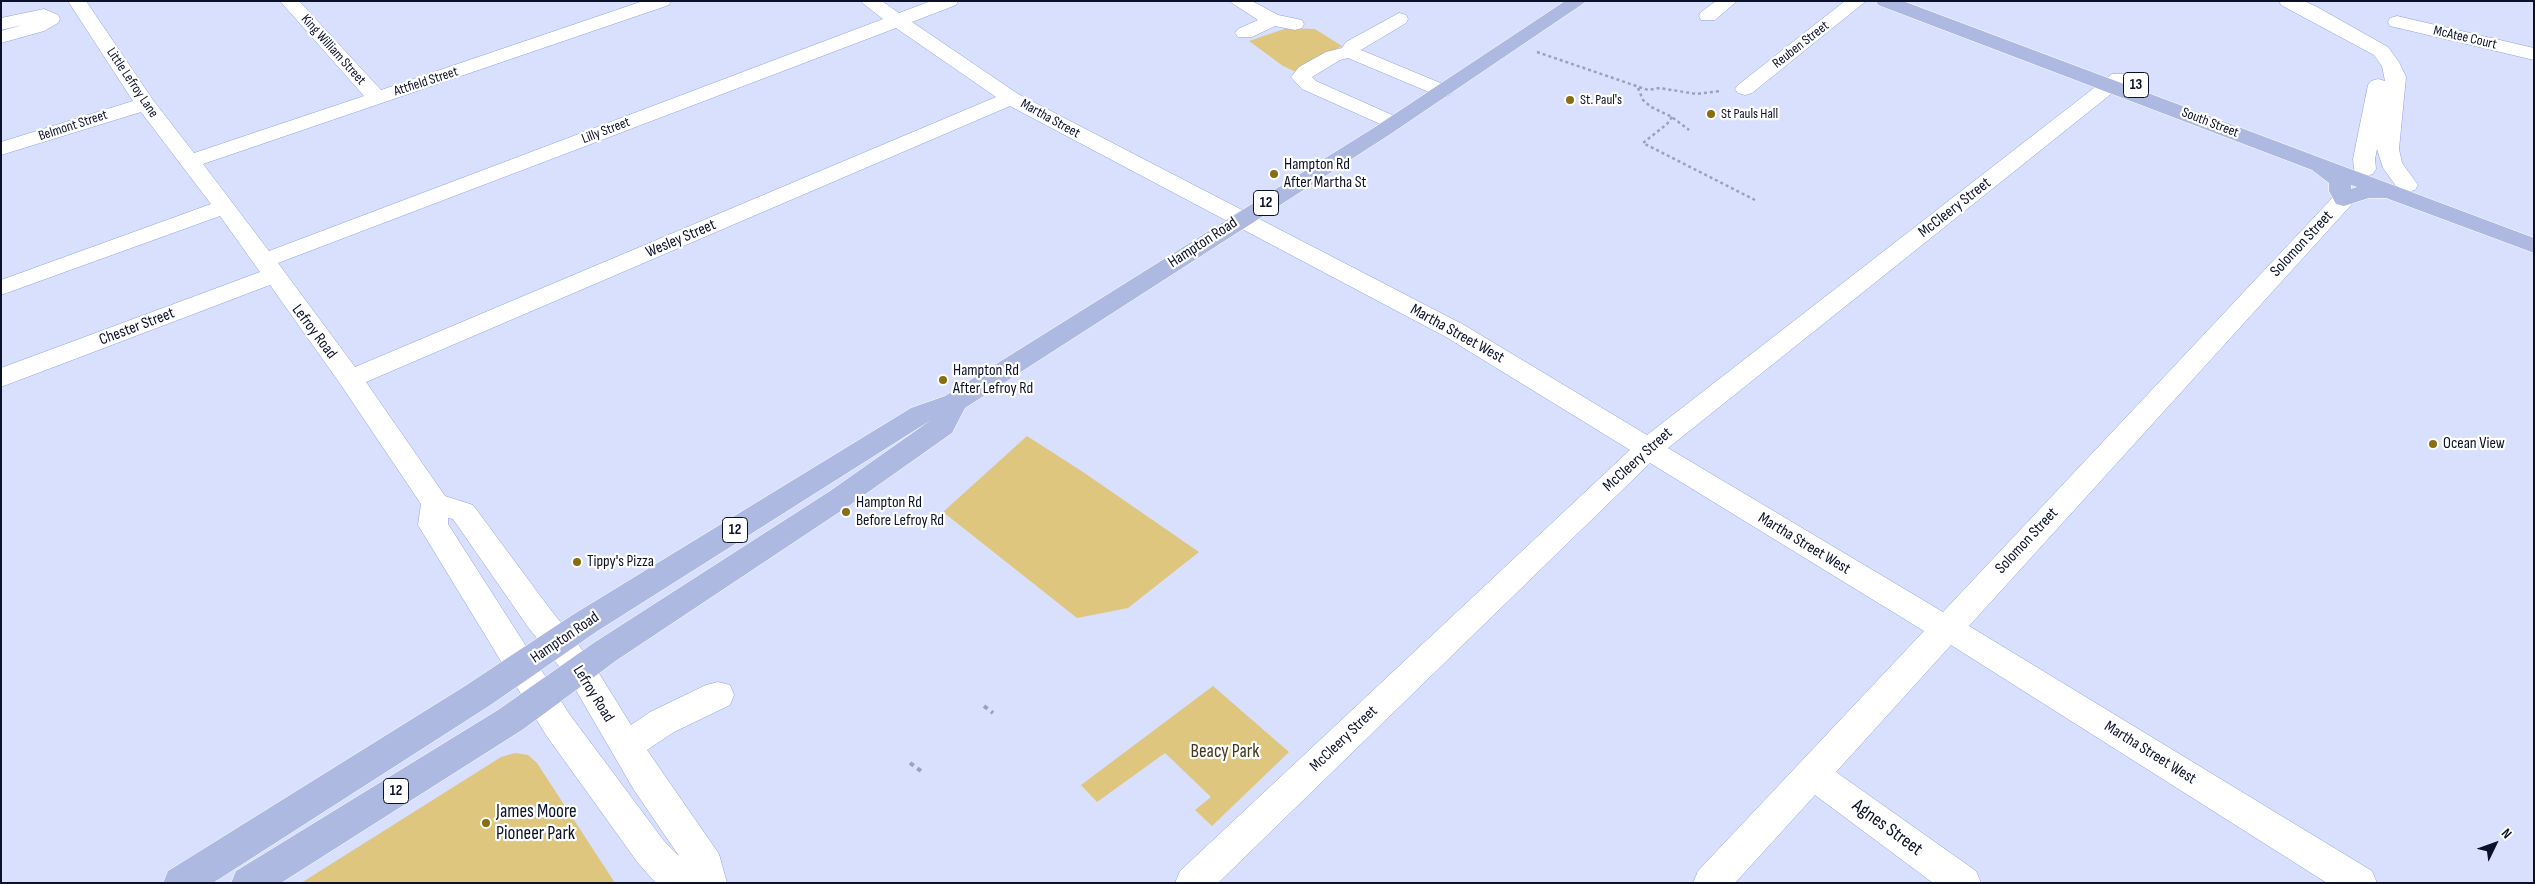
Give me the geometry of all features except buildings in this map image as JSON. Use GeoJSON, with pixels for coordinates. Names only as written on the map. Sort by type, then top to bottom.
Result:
{"type":"FeatureCollection","features":[{"type":"Feature","properties":{"kind":"main road","name":"Hampton Road"},"geometry":{"type":"LineString","coordinates":[[181,883],[558,641],[921,414],[954,402],[1241,218],[1394,123],[1578,1]]}},
{"type":"Feature","properties":{"kind":"main road","name":"South Street"},"geometry":{"type":"LineString","coordinates":[[1885,1],[2215,115],[2354,183]]}},
{"type":"Feature","properties":{"kind":"main road","name":"South Street"},"geometry":{"type":"LineString","coordinates":[[1907,1],[2115,82],[2309,161],[2340,181],[2354,183]]}},
{"type":"Feature","properties":{"kind":"main road"},"geometry":{"type":"LineString","coordinates":[[2354,183],[2373,177],[2394,187],[2534,239]]}},
{"type":"Feature","properties":{"kind":"main road"},"geometry":{"type":"LineString","coordinates":[[2354,183],[2370,190],[2397,188],[2534,232]]}},
{"type":"Feature","properties":{"kind":"main road"},"geometry":{"type":"LineString","coordinates":[[2397,188],[2534,246]]}},
{"type":"Feature","properties":{"kind":"main road","name":"Hampton Road"},"geometry":{"type":"LineString","coordinates":[[249,883],[542,699],[606,651],[840,498],[942,426],[954,402]]}},
{"type":"Feature","properties":{"kind":"street","name":"Little Lefroy Lane"},"geometry":{"type":"LineString","coordinates":[[77,1],[145,104],[189,162]]}},
{"type":"Feature","properties":{"kind":"street","name":"King William Street"},"geometry":{"type":"LineString","coordinates":[[289,1],[377,98]]}},
{"type":"Feature","properties":{"kind":"street","name":"Attfield Street"},"geometry":{"type":"LineString","coordinates":[[189,162],[662,1]]}},
{"type":"Feature","properties":{"kind":"street","name":"Martha Street"},"geometry":{"type":"LineString","coordinates":[[868,1],[1011,98],[1107,150],[1241,218]]}},
{"type":"Feature","properties":{"kind":"street","name":"Lilly Street"},"geometry":{"type":"LineString","coordinates":[[268,268],[949,1]]}},
{"type":"Feature","properties":{"kind":"street"},"geometry":{"type":"LineString","coordinates":[[1238,1],[1273,20],[1295,24]]}},
{"type":"Feature","properties":{"kind":"street"},"geometry":{"type":"LineString","coordinates":[[1708,16],[1728,1]]}},
{"type":"Feature","properties":{"kind":"street","name":"Reuben Street"},"geometry":{"type":"LineString","coordinates":[[1745,89],[1857,1]]}},
{"type":"Feature","properties":{"kind":"street"},"geometry":{"type":"LineString","coordinates":[[2282,1],[2296,13],[2350,39],[2381,51],[2395,71],[2388,149],[2397,188]]}},
{"type":"Feature","properties":{"kind":"street"},"geometry":{"type":"LineString","coordinates":[[2288,1],[2310,11],[2350,39],[2378,72],[2379,82],[2364,159],[2354,183]]}},
{"type":"Feature","properties":{"kind":"street"},"geometry":{"type":"LineString","coordinates":[[2350,39],[2392,33],[2397,22],[2400,1]]}},
{"type":"Feature","properties":{"kind":"street"},"geometry":{"type":"LineString","coordinates":[[1,24],[44,15],[51,19],[37,27],[1,37]]}},
{"type":"Feature","properties":{"kind":"street"},"geometry":{"type":"LineString","coordinates":[[1350,52],[1353,46],[1399,19]]}},
{"type":"Feature","properties":{"kind":"street"},"geometry":{"type":"LineString","coordinates":[[1245,32],[1273,20]]}},
{"type":"Feature","properties":{"kind":"street","name":"McAtee Court"},"geometry":{"type":"LineString","coordinates":[[2397,22],[2534,54]]}},
{"type":"Feature","properties":{"kind":"street"},"geometry":{"type":"LineString","coordinates":[[1394,123],[1309,85],[1302,78],[1306,71],[1333,56],[1350,52],[1443,91]]}},
{"type":"Feature","properties":{"kind":"street","name":"McCleery Street"},"geometry":{"type":"LineString","coordinates":[[1193,883],[1648,449],[2115,82]]}},
{"type":"Feature","properties":{"kind":"street","name":"Wesley Street"},"geometry":{"type":"LineString","coordinates":[[350,379],[1011,98]]}},
{"type":"Feature","properties":{"kind":"street","name":"Belmont Street"},"geometry":{"type":"LineString","coordinates":[[1,149],[145,104]]}},
{"type":"Feature","properties":{"kind":"street","name":"Lefroy Road"},"geometry":{"type":"LineString","coordinates":[[189,162],[225,207],[350,379],[435,504],[463,512],[539,618],[581,671],[646,779],[706,866],[709,883]]}},
{"type":"Feature","properties":{"kind":"street","name":"Solomon Street"},"geometry":{"type":"LineString","coordinates":[[1711,883],[2354,183]]}},
{"type":"Feature","properties":{"kind":"street"},"geometry":{"type":"LineString","coordinates":[[2,284],[225,207]]}},
{"type":"Feature","properties":{"kind":"street","name":"Martha Street West"},"geometry":{"type":"LineString","coordinates":[[1241,218],[1455,331],[1946,629],[1977,645],[2359,883]]}},
{"type":"Feature","properties":{"kind":"street","name":"Chester Street"},"geometry":{"type":"LineString","coordinates":[[1,378],[268,268]]}},
{"type":"Feature","properties":{"kind":"street"},"geometry":{"type":"LineString","coordinates":[[435,504],[433,525],[558,725],[623,816],[651,852],[680,883]]}},
{"type":"Feature","properties":{"kind":"street"},"geometry":{"type":"LineString","coordinates":[[627,746],[662,722],[718,695]]}},
{"type":"Feature","properties":{"kind":"street","name":"Agnes Street"},"geometry":{"type":"LineString","coordinates":[[1812,772],[1840,795],[1963,883]]}},
{"type":"Feature","properties":{"kind":"path"},"geometry":{"type":"LineString","coordinates":[[1515,43],[1638,88],[1648,90],[1660,88],[1696,94],[1745,89]]}},
{"type":"Feature","properties":{"kind":"path"},"geometry":{"type":"LineString","coordinates":[[1638,88],[1643,100],[1651,107],[1672,117],[1688,130]]}},
{"type":"Feature","properties":{"kind":"path"},"geometry":{"type":"LineString","coordinates":[[1672,117],[1667,124],[1643,143],[1755,200]]}},
{"type":"Feature","properties":{"kind":"path"},"geometry":{"type":"LineString","coordinates":[[984,706],[993,713]]}},
{"type":"Feature","properties":{"kind":"path"},"geometry":{"type":"LineString","coordinates":[[910,763],[921,771]]}},
{"type":"Feature","properties":{"kind":"green space"},"geometry":{"type":"Polygon","coordinates":[[[1287,28],[1315,29],[1342,46],[1296,72],[1283,66],[1249,41],[1287,28]]]}},
{"type":"Feature","properties":{"kind":"green space"},"geometry":{"type":"Polygon","coordinates":[[[1027,436],[1199,552],[1128,608],[1077,618],[943,512],[1027,436]]]}},
{"type":"Feature","properties":{"kind":"green space","name":"Beacy Park"},"geometry":{"type":"Polygon","coordinates":[[[1213,686],[1289,752],[1212,826],[1195,810],[1211,797],[1165,753],[1097,802],[1081,785],[1213,686]]]}},
{"type":"Feature","properties":{"kind":"green space","name":"James Moore Pioneer Park"},"geometry":{"type":"Polygon","coordinates":[[[515,753],[528,755],[537,763],[615,883],[301,883],[501,757],[515,753]]]}},
{"type":"Feature","properties":{"kind":"place","name":"St. Paul's"},"geometry":{"type":"Point","coordinates":[1570,100]}},
{"type":"Feature","properties":{"kind":"place","name":"St Pauls Hall"},"geometry":{"type":"Point","coordinates":[1711,114]}},
{"type":"Feature","properties":{"kind":"place","name":"Hampton Rd After Martha St"},"geometry":{"type":"Point","coordinates":[1274,174]}},
{"type":"Feature","properties":{"kind":"place","name":"Hampton Rd After Lefroy Rd"},"geometry":{"type":"Point","coordinates":[943,380]}},
{"type":"Feature","properties":{"kind":"place","name":"Ocean View"},"geometry":{"type":"Point","coordinates":[2433,444]}},
{"type":"Feature","properties":{"kind":"place","name":"Hampton Rd Before Lefroy Rd"},"geometry":{"type":"Point","coordinates":[846,512]}},
{"type":"Feature","properties":{"kind":"place","name":"Tippy's Pizza"},"geometry":{"type":"Point","coordinates":[577,562]}},
{"type":"Feature","properties":{"kind":"place","name":"James Moore Pioneer Park"},"geometry":{"type":"Point","coordinates":[486,823]}}]}
